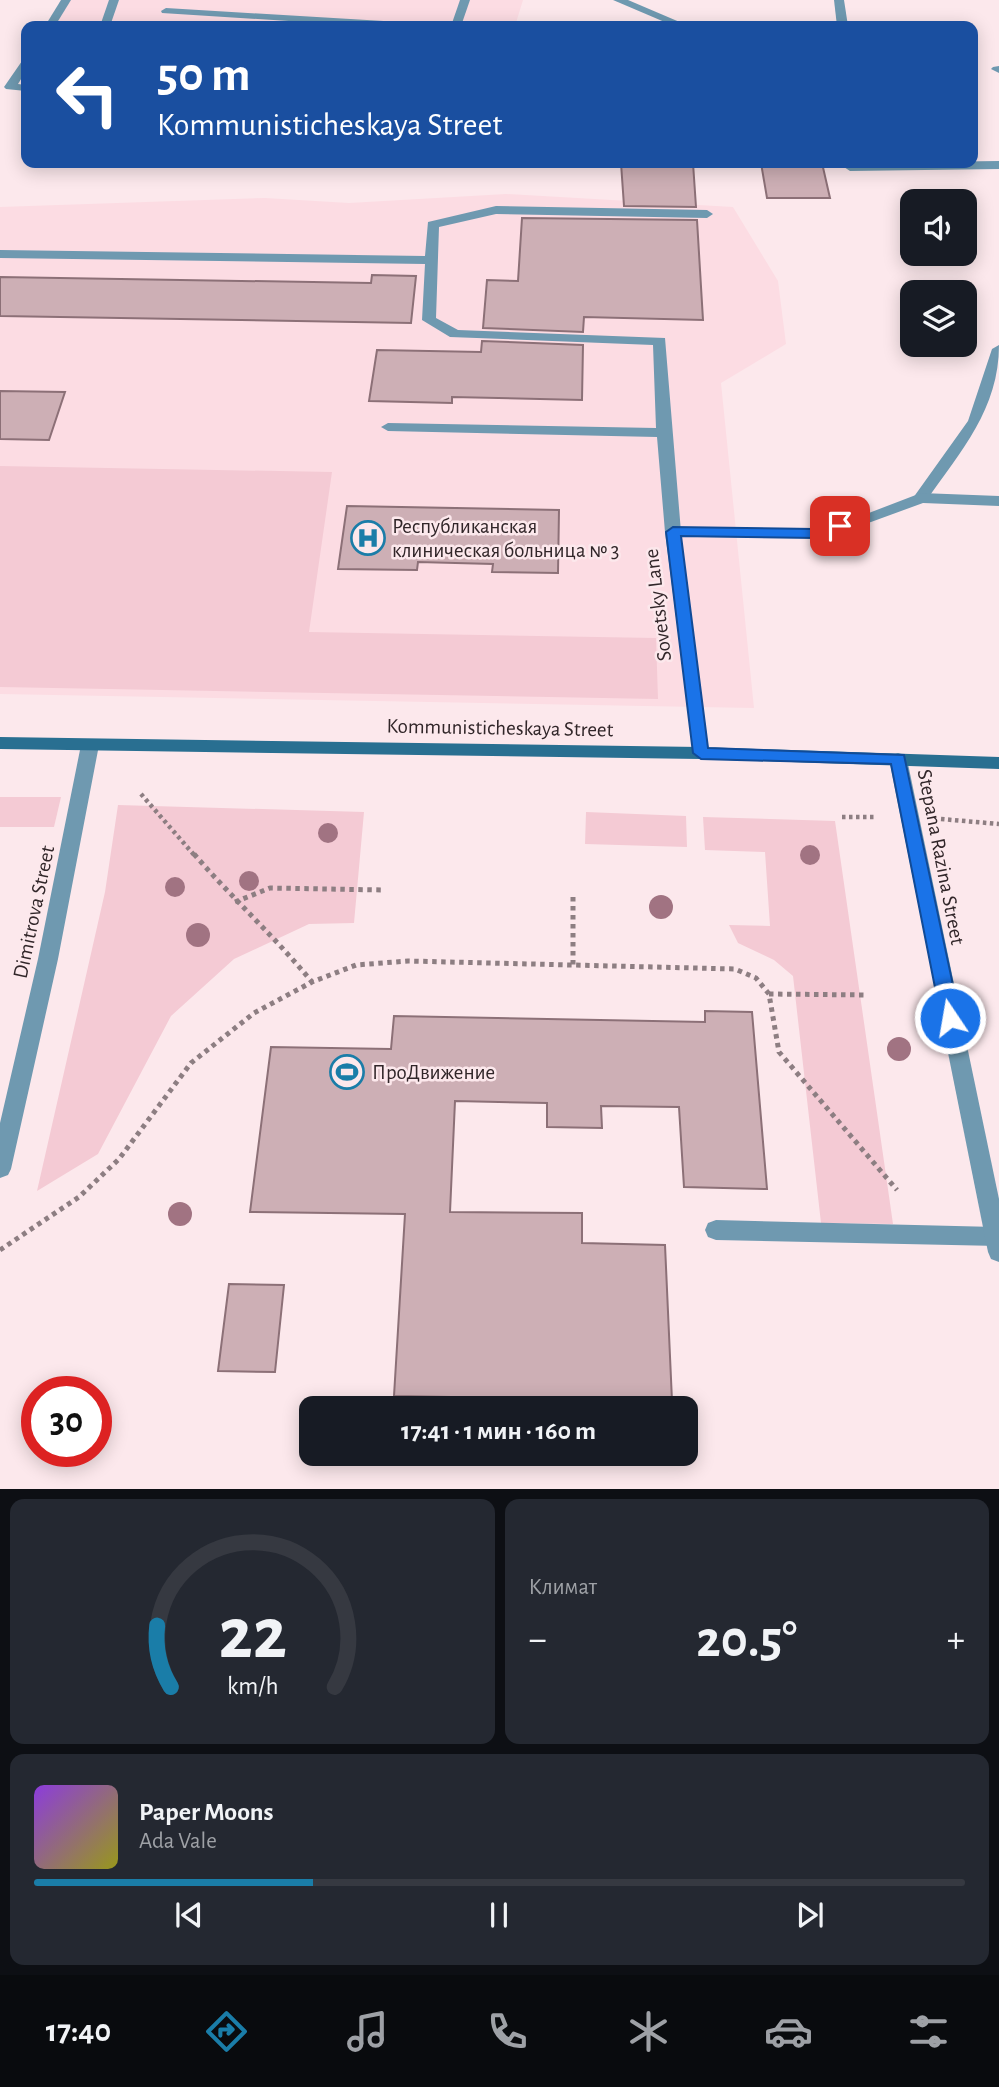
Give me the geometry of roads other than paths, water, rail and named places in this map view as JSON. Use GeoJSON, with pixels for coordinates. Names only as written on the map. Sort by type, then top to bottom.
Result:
{"type":"FeatureCollection","features":[{"type":"Feature","properties":{"kind":"main road","name":"Kommunisticheskaya Street"},"geometry":{"type":"LineString","coordinates":[[0,743],[701,753],[999,763]]}},
{"type":"Feature","properties":{"kind":"street"},"geometry":{"type":"LineString","coordinates":[[53,21],[66,0]]}},
{"type":"Feature","properties":{"kind":"street"},"geometry":{"type":"LineString","coordinates":[[107,21],[114,0]]}},
{"type":"Feature","properties":{"kind":"street"},"geometry":{"type":"LineString","coordinates":[[458,21],[465,0]]}},
{"type":"Feature","properties":{"kind":"street"},"geometry":{"type":"LineString","coordinates":[[618,0],[670,21]]}},
{"type":"Feature","properties":{"kind":"street"},"geometry":{"type":"LineString","coordinates":[[839,0],[842,21]]}},
{"type":"Feature","properties":{"kind":"street"},"geometry":{"type":"LineString","coordinates":[[166,11],[333,21]]}},
{"type":"Feature","properties":{"kind":"street"},"geometry":{"type":"LineString","coordinates":[[0,98],[21,70]]}},
{"type":"Feature","properties":{"kind":"street"},"geometry":{"type":"LineString","coordinates":[[10,87],[21,88]]}},
{"type":"Feature","properties":{"kind":"street"},"geometry":{"type":"LineString","coordinates":[[10,87],[21,93]]}},
{"type":"Feature","properties":{"kind":"street"},"geometry":{"type":"LineString","coordinates":[[978,163],[999,165]]}},
{"type":"Feature","properties":{"kind":"street"},"geometry":{"type":"LineString","coordinates":[[673,532],[664,433],[660,341],[455,334],[429,320],[433,225],[496,210],[707,214]]}},
{"type":"Feature","properties":{"kind":"street"},"geometry":{"type":"LineString","coordinates":[[0,254],[432,260]]}},
{"type":"Feature","properties":{"kind":"street"},"geometry":{"type":"LineString","coordinates":[[921,498],[975,421],[999,349]]}},
{"type":"Feature","properties":{"kind":"street"},"geometry":{"type":"LineString","coordinates":[[388,427],[664,433]]}},
{"type":"Feature","properties":{"kind":"street","name":"Sovetsky Lane"},"geometry":{"type":"LineString","coordinates":[[701,753],[673,532],[815,533],[866,519],[921,498],[999,501]]}},
{"type":"Feature","properties":{"kind":"street","name":"Dimitrova Street"},"geometry":{"type":"LineString","coordinates":[[0,1169],[48,959],[90,744]]}},
{"type":"Feature","properties":{"kind":"street","name":"Stepana Razina Street"},"geometry":{"type":"LineString","coordinates":[[898,759],[997,1245]]}},
{"type":"Feature","properties":{"kind":"street"},"geometry":{"type":"LineString","coordinates":[[716,1230],[997,1245]]}},
{"type":"Feature","properties":{"kind":"place","name":"Республиканская клиническая больница № 3"},"geometry":{"type":"Point","coordinates":[368,538]}},
{"type":"Feature","properties":{"kind":"place","name":"ПроДвижение"},"geometry":{"type":"Point","coordinates":[347,1072]}}]}
